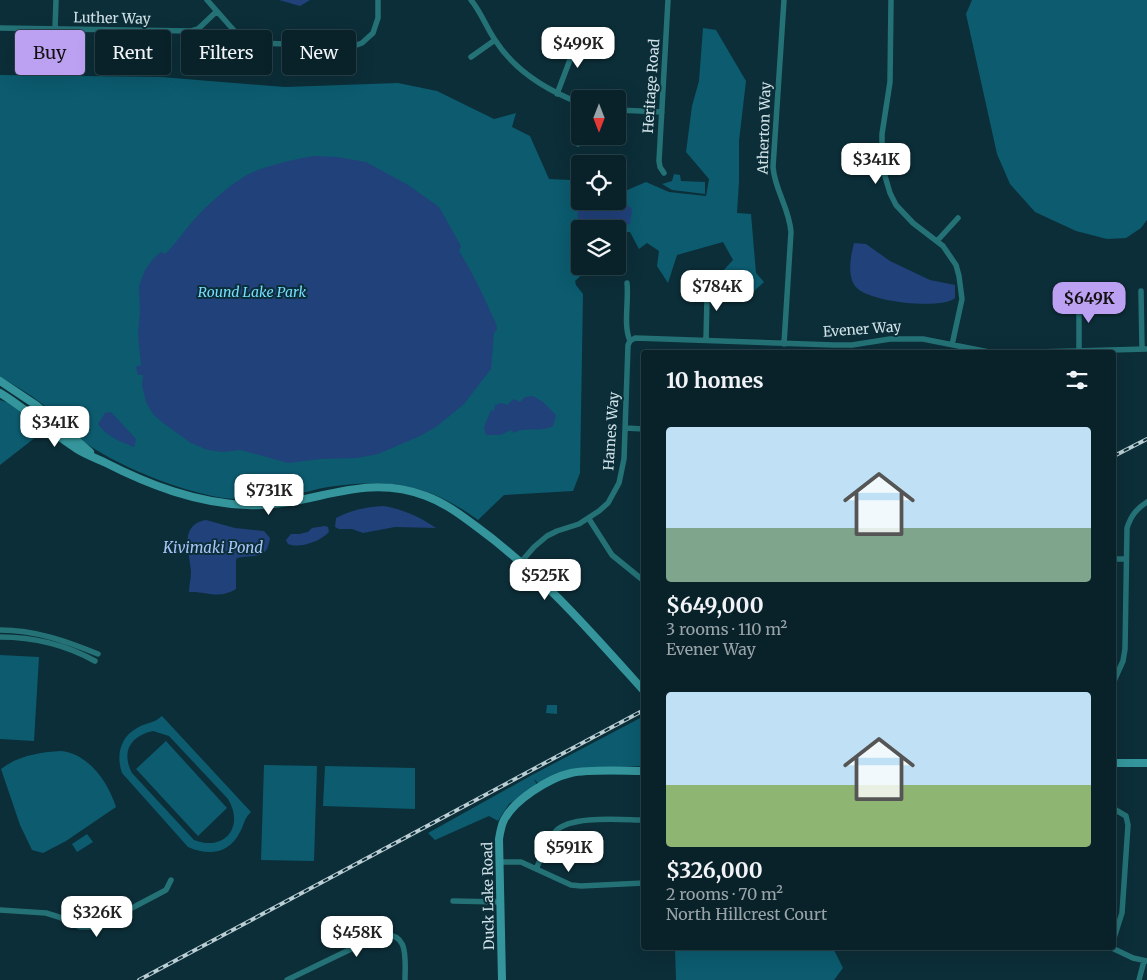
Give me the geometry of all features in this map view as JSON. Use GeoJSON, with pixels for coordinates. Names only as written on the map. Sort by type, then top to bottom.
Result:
{"type":"FeatureCollection","features":[{"type":"Feature","properties":{"kind":"street"},"geometry":{"type":"LineString","coordinates":[[56,0],[56,29]]}},
{"type":"Feature","properties":{"kind":"street"},"geometry":{"type":"LineString","coordinates":[[207,0],[238,35],[251,43],[354,46],[362,43],[373,33],[378,18],[378,0]]}},
{"type":"Feature","properties":{"kind":"street"},"geometry":{"type":"LineString","coordinates":[[471,0],[495,40],[510,59],[535,81],[557,94],[571,99]]}},
{"type":"Feature","properties":{"kind":"street","name":"Heritage Road"},"geometry":{"type":"LineString","coordinates":[[664,173],[659,161],[668,0]]}},
{"type":"Feature","properties":{"kind":"street","name":"Atherton Way"},"geometry":{"type":"LineString","coordinates":[[784,0],[773,167],[776,186],[790,219],[791,232],[784,344]]}},
{"type":"Feature","properties":{"kind":"street"},"geometry":{"type":"LineString","coordinates":[[891,0],[890,82],[882,134],[882,166],[890,193],[896,205],[914,223],[943,246],[956,265],[962,299],[952,345]]}},
{"type":"Feature","properties":{"kind":"street","name":"Luther Way"},"geometry":{"type":"LineString","coordinates":[[0,28],[191,31],[198,29],[216,12]]}},
{"type":"Feature","properties":{"kind":"street"},"geometry":{"type":"LineString","coordinates":[[557,94],[579,36]]}},
{"type":"Feature","properties":{"kind":"street"},"geometry":{"type":"LineString","coordinates":[[471,57],[495,40]]}},
{"type":"Feature","properties":{"kind":"street"},"geometry":{"type":"LineString","coordinates":[[626,110],[662,112]]}},
{"type":"Feature","properties":{"kind":"street"},"geometry":{"type":"LineString","coordinates":[[937,241],[958,218]]}},
{"type":"Feature","properties":{"kind":"street","name":"Hames Way"},"geometry":{"type":"LineString","coordinates":[[521,562],[547,536],[589,519],[608,503],[619,483],[624,459],[628,345],[630,341],[628,334],[627,283]]}},
{"type":"Feature","properties":{"kind":"street"},"geometry":{"type":"LineString","coordinates":[[705,286],[707,297],[706,340]]}},
{"type":"Feature","properties":{"kind":"street"},"geometry":{"type":"LineString","coordinates":[[1116,350],[1145,349],[1141,291]]}},
{"type":"Feature","properties":{"kind":"street"},"geometry":{"type":"LineString","coordinates":[[1078,297],[1079,350]]}},
{"type":"Feature","properties":{"kind":"street","name":"Evener Way"},"geometry":{"type":"LineString","coordinates":[[630,341],[635,338],[852,345],[906,338],[923,339],[978,350]]}},
{"type":"Feature","properties":{"kind":"street"},"geometry":{"type":"LineString","coordinates":[[0,381],[36,405],[102,461]]}},
{"type":"Feature","properties":{"kind":"street"},"geometry":{"type":"LineString","coordinates":[[0,394],[71,445],[123,472],[174,493],[223,504],[260,505],[307,500],[351,488],[370,486],[408,490],[434,499],[450,507],[493,538],[521,562],[545,584],[641,688]]}},
{"type":"Feature","properties":{"kind":"street"},"geometry":{"type":"LineString","coordinates":[[626,428],[641,429]]}},
{"type":"Feature","properties":{"kind":"street"},"geometry":{"type":"LineString","coordinates":[[1116,677],[1123,661],[1125,649],[1127,528],[1129,520],[1138,508],[1147,502]]}},
{"type":"Feature","properties":{"kind":"street"},"geometry":{"type":"LineString","coordinates":[[589,519],[609,551],[641,579]]}},
{"type":"Feature","properties":{"kind":"street"},"geometry":{"type":"LineString","coordinates":[[1116,559],[1126,559]]}},
{"type":"Feature","properties":{"kind":"street"},"geometry":{"type":"LineString","coordinates":[[0,630],[50,636],[98,654]]}},
{"type":"Feature","properties":{"kind":"street"},"geometry":{"type":"LineString","coordinates":[[0,637],[22,638],[54,644],[95,661]]}},
{"type":"Feature","properties":{"kind":"street"},"geometry":{"type":"LineString","coordinates":[[1116,764],[1147,763]]}},
{"type":"Feature","properties":{"kind":"street","name":"Duck Lake Road"},"geometry":{"type":"LineString","coordinates":[[502,980],[499,839],[502,823],[513,806],[555,778],[572,773],[641,770]]}},
{"type":"Feature","properties":{"kind":"street"},"geometry":{"type":"LineString","coordinates":[[1116,810],[1126,816],[1128,825],[1124,901],[1116,933]]}},
{"type":"Feature","properties":{"kind":"street"},"geometry":{"type":"LineString","coordinates":[[536,869],[553,835],[560,828],[586,820],[641,820]]}},
{"type":"Feature","properties":{"kind":"street"},"geometry":{"type":"LineString","coordinates":[[500,862],[521,862],[571,885],[641,883]]}},
{"type":"Feature","properties":{"kind":"street"},"geometry":{"type":"LineString","coordinates":[[0,910],[46,913],[60,917],[80,927],[96,927],[166,890],[171,880]]}},
{"type":"Feature","properties":{"kind":"street"},"geometry":{"type":"LineString","coordinates":[[453,901],[500,902]]}},
{"type":"Feature","properties":{"kind":"street"},"geometry":{"type":"LineString","coordinates":[[287,980],[384,934],[396,937],[404,947],[405,980]]}},
{"type":"Feature","properties":{"kind":"street"},"geometry":{"type":"LineString","coordinates":[[1116,950],[1145,961],[1140,980]]}},
{"type":"Feature","properties":{"kind":"green space"},"geometry":{"type":"Polygon","coordinates":[[[972,0],[1147,0],[1147,220],[1141,228],[1126,238],[1107,239],[1076,231],[1035,212],[1010,184],[997,154],[966,14],[972,0]]]}},
{"type":"Feature","properties":{"kind":"green space","name":"Round Lake Park"},"geometry":{"type":"Polygon","coordinates":[[[703,28],[716,30],[746,81],[739,141],[737,213],[751,214],[756,273],[764,282],[751,294],[740,279],[727,279],[721,273],[733,260],[723,242],[677,255],[668,283],[657,266],[659,251],[647,243],[639,249],[630,232],[626,232],[626,220],[571,220],[571,275],[581,275],[575,281],[583,294],[580,473],[573,491],[504,495],[478,520],[442,498],[407,486],[389,484],[350,484],[262,500],[241,500],[212,496],[138,472],[101,453],[71,432],[41,403],[0,377],[0,75],[161,77],[285,87],[398,83],[437,91],[494,119],[516,113],[512,127],[530,136],[549,179],[570,180],[571,210],[626,210],[626,191],[646,182],[669,192],[706,196],[709,179],[686,152],[692,106],[699,81],[703,28]]]}},
{"type":"Feature","properties":{"kind":"green space"},"geometry":{"type":"Polygon","coordinates":[[[674,174],[680,175],[681,181],[705,182],[705,194],[672,190],[662,184],[672,181],[674,174]]]}},
{"type":"Feature","properties":{"kind":"green space"},"geometry":{"type":"Polygon","coordinates":[[[0,400],[9,403],[45,430],[0,465],[0,400]]]}},
{"type":"Feature","properties":{"kind":"green space"},"geometry":{"type":"Polygon","coordinates":[[[0,655],[39,657],[34,741],[0,739],[0,655]]]}},
{"type":"Feature","properties":{"kind":"green space"},"geometry":{"type":"Polygon","coordinates":[[[547,705],[557,705],[557,714],[546,713],[547,705]]]}},
{"type":"Feature","properties":{"kind":"green space"},"geometry":{"type":"Polygon","coordinates":[[[162,716],[251,812],[245,819],[242,829],[235,839],[224,849],[203,852],[188,847],[122,773],[119,760],[123,742],[127,736],[137,728],[162,716]],[[153,731],[145,733],[133,741],[127,758],[132,773],[194,840],[214,843],[222,840],[233,827],[233,809],[228,799],[169,736],[153,731]]]}},
{"type":"Feature","properties":{"kind":"green space"},"geometry":{"type":"Polygon","coordinates":[[[641,718],[641,766],[573,769],[538,783],[534,779],[537,785],[509,804],[498,821],[489,816],[435,840],[428,833],[641,718]]]}},
{"type":"Feature","properties":{"kind":"green space"},"geometry":{"type":"Polygon","coordinates":[[[166,741],[227,808],[198,836],[136,769],[166,741]]]}},
{"type":"Feature","properties":{"kind":"green space"},"geometry":{"type":"Polygon","coordinates":[[[61,751],[71,753],[89,763],[108,788],[116,807],[66,841],[43,853],[32,850],[20,825],[1,769],[14,761],[30,756],[45,752],[61,751]]]}},
{"type":"Feature","properties":{"kind":"green space"},"geometry":{"type":"Polygon","coordinates":[[[264,765],[317,766],[314,861],[261,860],[264,765]]]}},
{"type":"Feature","properties":{"kind":"green space"},"geometry":{"type":"Polygon","coordinates":[[[325,766],[415,768],[415,809],[323,806],[325,766]]]}},
{"type":"Feature","properties":{"kind":"green space"},"geometry":{"type":"Polygon","coordinates":[[[87,834],[93,842],[77,852],[72,844],[87,834]]]}},
{"type":"Feature","properties":{"kind":"green space"},"geometry":{"type":"Polygon","coordinates":[[[675,950],[834,950],[843,968],[834,980],[676,980],[675,950]]]}},
{"type":"Feature","properties":{"kind":"water"},"geometry":{"type":"Polygon","coordinates":[[[279,0],[310,0],[300,6],[279,0]]]}},
{"type":"Feature","properties":{"kind":"water"},"geometry":{"type":"Polygon","coordinates":[[[316,156],[337,157],[366,162],[408,185],[439,207],[461,246],[459,251],[476,280],[496,324],[497,329],[494,333],[491,369],[464,404],[436,427],[378,454],[357,458],[321,459],[288,463],[241,450],[223,452],[208,450],[191,443],[163,423],[153,414],[146,402],[142,385],[143,375],[138,375],[136,367],[141,365],[138,334],[140,313],[139,286],[145,270],[153,259],[161,252],[165,254],[198,216],[231,186],[245,176],[260,169],[316,156]]]}},
{"type":"Feature","properties":{"kind":"water"},"geometry":{"type":"Polygon","coordinates":[[[626,205],[632,209],[630,224],[626,225],[626,220],[578,220],[577,210],[626,210],[626,205]]]}},
{"type":"Feature","properties":{"kind":"water"},"geometry":{"type":"Polygon","coordinates":[[[854,243],[866,244],[890,261],[930,280],[955,285],[955,298],[947,302],[921,304],[890,300],[864,293],[854,284],[850,273],[854,243]]]}},
{"type":"Feature","properties":{"kind":"water"},"geometry":{"type":"Polygon","coordinates":[[[533,396],[543,402],[556,415],[553,426],[543,429],[522,430],[514,433],[511,430],[501,435],[486,435],[484,427],[491,410],[494,411],[495,405],[502,403],[507,405],[514,399],[520,402],[525,397],[533,396]]]}},
{"type":"Feature","properties":{"kind":"water"},"geometry":{"type":"Polygon","coordinates":[[[111,412],[136,439],[134,447],[109,435],[98,424],[105,413],[111,412]]]}},
{"type":"Feature","properties":{"kind":"water"},"geometry":{"type":"Polygon","coordinates":[[[384,506],[411,514],[436,528],[395,527],[363,533],[352,529],[339,529],[335,527],[336,518],[342,515],[359,509],[384,506]]]}},
{"type":"Feature","properties":{"kind":"water","name":"Kivimaki Pond"},"geometry":{"type":"Polygon","coordinates":[[[206,520],[235,528],[264,531],[270,538],[263,553],[237,558],[236,589],[224,594],[189,592],[191,572],[188,549],[189,534],[197,523],[206,520]]]}},
{"type":"Feature","properties":{"kind":"water"},"geometry":{"type":"Polygon","coordinates":[[[328,527],[329,532],[310,543],[298,546],[288,544],[286,540],[291,534],[308,532],[312,528],[328,527]]]}},
{"type":"Feature","properties":{"kind":"railway"},"geometry":{"type":"LineString","coordinates":[[1116,455],[1147,439]]}},
{"type":"Feature","properties":{"kind":"railway"},"geometry":{"type":"LineString","coordinates":[[139,980],[641,712]]}}]}
